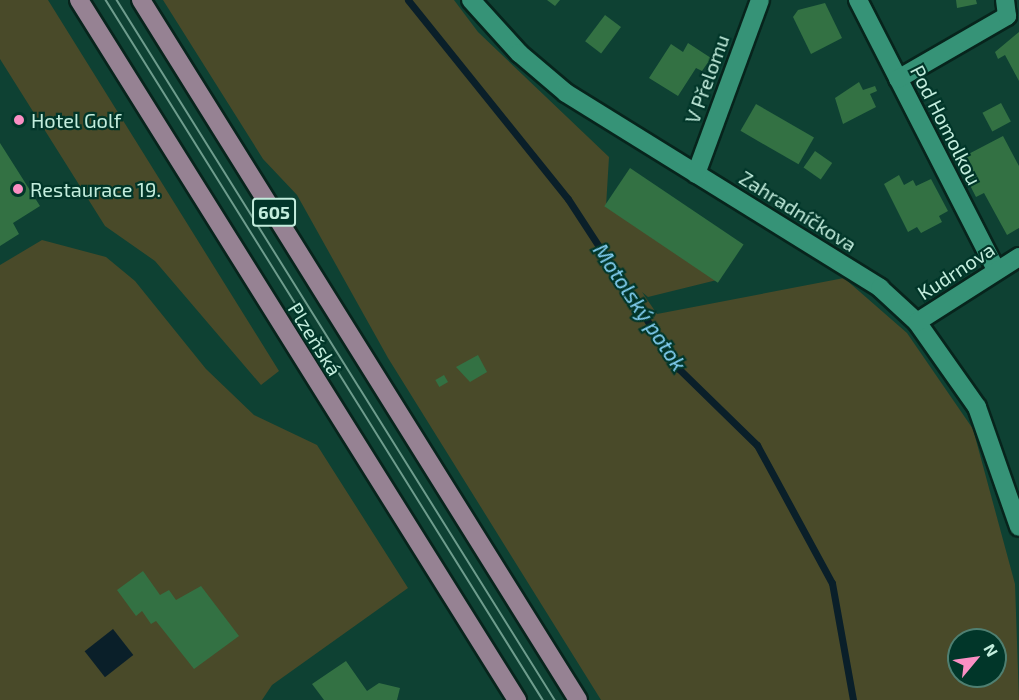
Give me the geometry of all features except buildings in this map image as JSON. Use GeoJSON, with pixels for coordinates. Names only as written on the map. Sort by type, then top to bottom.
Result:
{"type":"FeatureCollection","features":[{"type":"Feature","properties":{"kind":"main road","name":"Plzeňská"},"geometry":{"type":"LineString","coordinates":[[79,0],[517,700]]}},
{"type":"Feature","properties":{"kind":"main road","name":"Plzeňská"},"geometry":{"type":"LineString","coordinates":[[141,0],[578,700]]}},
{"type":"Feature","properties":{"kind":"street","name":"Zahradníčkova"},"geometry":{"type":"LineString","coordinates":[[471,0],[519,53],[566,93],[880,288],[917,322],[977,407],[1019,527]]}},
{"type":"Feature","properties":{"kind":"street","name":"V Přelomu"},"geometry":{"type":"LineString","coordinates":[[696,174],[760,0]]}},
{"type":"Feature","properties":{"kind":"street","name":"Pod Homolkou"},"geometry":{"type":"LineString","coordinates":[[858,0],[996,270]]}},
{"type":"Feature","properties":{"kind":"street"},"geometry":{"type":"LineString","coordinates":[[898,79],[1007,16],[1005,0]]}},
{"type":"Feature","properties":{"kind":"street","name":"Kudrnova"},"geometry":{"type":"LineString","coordinates":[[917,322],[1019,257]]}},
{"type":"Feature","properties":{"kind":"green space"},"geometry":{"type":"Polygon","coordinates":[[[0,0],[48,0],[279,371],[261,385],[155,261],[105,226],[0,59],[0,0]]]}},
{"type":"Feature","properties":{"kind":"green space"},"geometry":{"type":"Polygon","coordinates":[[[163,0],[454,0],[478,32],[609,157],[606,207],[721,279],[648,297],[642,292],[657,314],[844,278],[907,333],[973,429],[1015,584],[1019,700],[601,700],[388,358],[297,195],[263,159],[163,0]]]}},
{"type":"Feature","properties":{"kind":"green space"},"geometry":{"type":"Polygon","coordinates":[[[42,240],[106,257],[135,281],[206,369],[254,415],[317,445],[408,588],[272,685],[262,700],[0,700],[0,265],[42,240]]]}},
{"type":"Feature","properties":{"kind":"water"},"geometry":{"type":"Polygon","coordinates":[[[113,629],[133,655],[105,677],[85,651],[113,629]]]}},
{"type":"Feature","properties":{"kind":"waterway","name":"Motolský potok"},"geometry":{"type":"LineString","coordinates":[[408,0],[568,199],[679,369],[757,445],[832,583],[853,700]]}},
{"type":"Feature","properties":{"kind":"tram line"},"geometry":{"type":"LineString","coordinates":[[106,0],[543,700]]}},
{"type":"Feature","properties":{"kind":"tram line"},"geometry":{"type":"LineString","coordinates":[[117,0],[555,700]]}},
{"type":"Feature","properties":{"kind":"place","name":"Hotel Golf"},"geometry":{"type":"Point","coordinates":[19,120]}},
{"type":"Feature","properties":{"kind":"place","name":"Restaurace 19."},"geometry":{"type":"Point","coordinates":[18,189]}}]}
